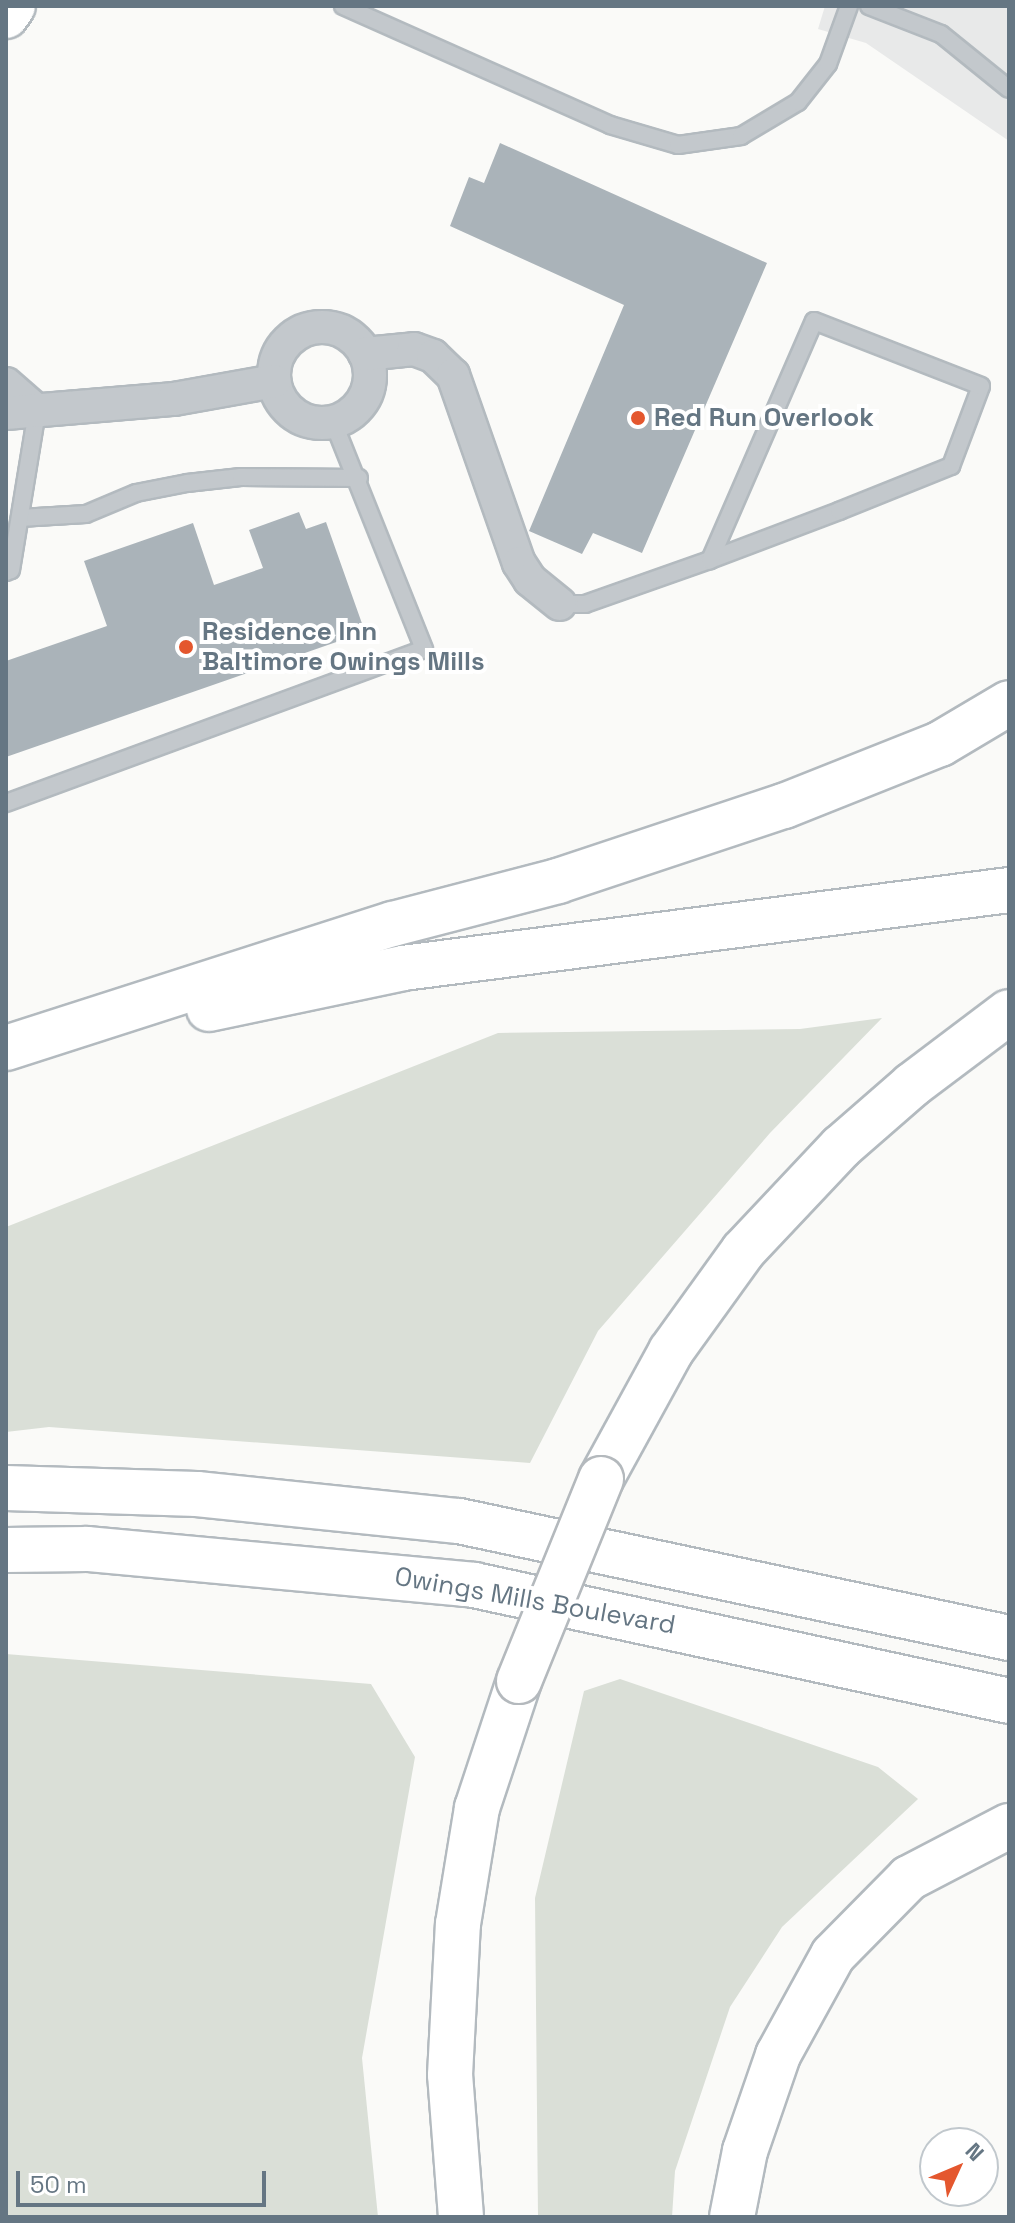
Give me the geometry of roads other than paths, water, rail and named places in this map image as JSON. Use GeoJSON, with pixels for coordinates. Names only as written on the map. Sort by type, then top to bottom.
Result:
{"type":"FeatureCollection","features":[{"type":"Feature","properties":{"kind":"main road"},"geometry":{"type":"LineString","coordinates":[[6,16],[13,6]]}},
{"type":"Feature","properties":{"kind":"main road"},"geometry":{"type":"LineString","coordinates":[[6,1049],[393,924],[558,881],[784,806],[940,744],[1009,703]]}},
{"type":"Feature","properties":{"kind":"main road"},"geometry":{"type":"LineString","coordinates":[[6,1049],[403,968],[1009,890]]}},
{"type":"Feature","properties":{"kind":"main road"},"geometry":{"type":"LineString","coordinates":[[461,2217],[450,2075],[458,1924],[477,1808],[519,1681],[601,1479],[671,1351],[760,1231],[841,1147],[912,1085],[1009,1012]]}},
{"type":"Feature","properties":{"kind":"main road"},"geometry":{"type":"LineString","coordinates":[[6,1488],[197,1494],[459,1521],[1009,1638]]}},
{"type":"Feature","properties":{"kind":"main road","name":"Owings Mills Boulevard"},"geometry":{"type":"LineString","coordinates":[[6,1550],[87,1549],[474,1585],[1009,1701]]}},
{"type":"Feature","properties":{"kind":"main road"},"geometry":{"type":"LineString","coordinates":[[732,2217],[762,2097],[804,2002],[833,1955],[909,1878],[1009,1826]]}},
{"type":"Feature","properties":{"kind":"street"},"geometry":{"type":"LineString","coordinates":[[331,328],[345,333],[365,354],[369,368],[365,396],[346,417],[333,422],[317,423],[288,409],[274,381],[280,352],[302,332],[331,328]]}},
{"type":"Feature","properties":{"kind":"street"},"geometry":{"type":"LineString","coordinates":[[365,354],[414,349],[433,356],[453,375],[519,563],[530,580],[560,604]]}},
{"type":"Feature","properties":{"kind":"street"},"geometry":{"type":"LineString","coordinates":[[6,384],[22,412],[174,399],[274,381]]}},
{"type":"Feature","properties":{"kind":"lane"},"geometry":{"type":"LineString","coordinates":[[343,6],[610,125],[678,145],[741,136],[798,102],[828,64],[849,6]]}},
{"type":"Feature","properties":{"kind":"lane"},"geometry":{"type":"LineString","coordinates":[[869,6],[941,34],[1009,89]]}},
{"type":"Feature","properties":{"kind":"lane"},"geometry":{"type":"LineString","coordinates":[[560,604],[585,604],[710,560],[951,466],[981,386],[814,321],[710,560]]}},
{"type":"Feature","properties":{"kind":"lane"},"geometry":{"type":"LineString","coordinates":[[6,572],[11,570],[20,518],[22,412]]}},
{"type":"Feature","properties":{"kind":"lane"},"geometry":{"type":"LineString","coordinates":[[6,803],[424,649],[359,478],[333,422]]}},
{"type":"Feature","properties":{"kind":"lane"},"geometry":{"type":"LineString","coordinates":[[20,518],[86,514],[136,493],[187,483],[241,477],[359,478]]}},
{"type":"Feature","properties":{"kind":"place","name":"Red Run Overlook"},"geometry":{"type":"Point","coordinates":[638,418]}},
{"type":"Feature","properties":{"kind":"place","name":"Residence Inn Baltimore Owings Mills"},"geometry":{"type":"Point","coordinates":[186,647]}}]}
